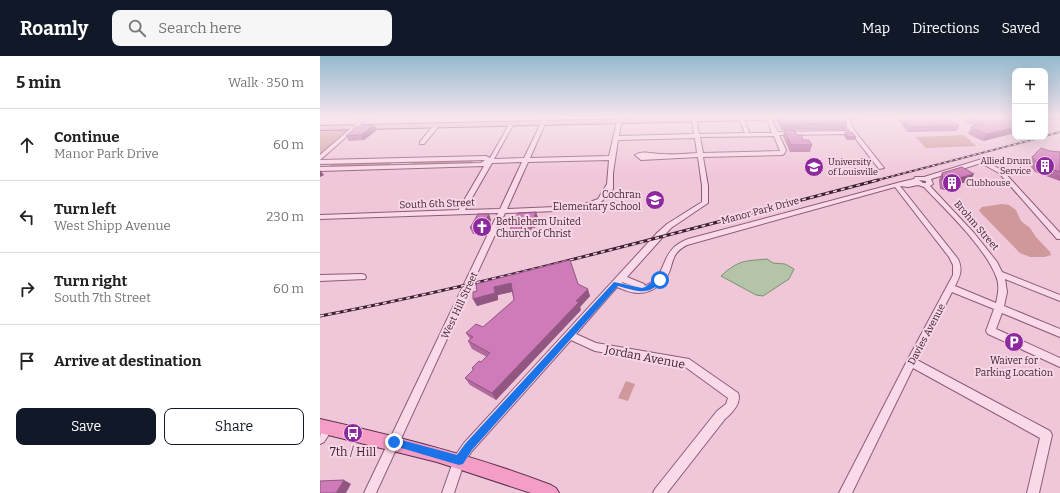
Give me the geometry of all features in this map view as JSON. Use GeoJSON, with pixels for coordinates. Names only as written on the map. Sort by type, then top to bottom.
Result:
{"type":"FeatureCollection","features":[{"type":"Feature","properties":{"kind":"main road"},"geometry":{"type":"LineString","coordinates":[[322,430],[394,442],[459,460],[551,493]]}},
{"type":"Feature","properties":{"kind":"street"},"geometry":{"type":"LineString","coordinates":[[320,158],[343,137]]}},
{"type":"Feature","properties":{"kind":"street"},"geometry":{"type":"LineString","coordinates":[[422,143],[427,137]]}},
{"type":"Feature","properties":{"kind":"street"},"geometry":{"type":"LineString","coordinates":[[462,209],[503,137]]}},
{"type":"Feature","properties":{"kind":"street","name":"West Hill Street"},"geometry":{"type":"LineString","coordinates":[[370,493],[537,137]]}},
{"type":"Feature","properties":{"kind":"street"},"geometry":{"type":"LineString","coordinates":[[616,138],[641,137]]}},
{"type":"Feature","properties":{"kind":"street"},"geometry":{"type":"LineString","coordinates":[[448,493],[459,460],[468,447],[666,229],[701,207],[706,202],[697,137]]}},
{"type":"Feature","properties":{"kind":"street"},"geometry":{"type":"LineString","coordinates":[[661,156],[783,152],[784,150],[778,137]]}},
{"type":"Feature","properties":{"kind":"street"},"geometry":{"type":"LineString","coordinates":[[858,137],[881,168]]}},
{"type":"Feature","properties":{"kind":"street","name":"South 6th Street"},"geometry":{"type":"LineString","coordinates":[[320,217],[559,209],[581,210],[598,205],[608,196],[610,191],[609,185],[616,138]]}},
{"type":"Feature","properties":{"kind":"street"},"geometry":{"type":"LineString","coordinates":[[320,162],[477,158],[488,158],[489,161]]}},
{"type":"Feature","properties":{"kind":"street"},"geometry":{"type":"LineString","coordinates":[[472,165],[477,158]]}},
{"type":"Feature","properties":{"kind":"street"},"geometry":{"type":"LineString","coordinates":[[321,169],[482,165],[489,161],[613,158]]}},
{"type":"Feature","properties":{"kind":"street"},"geometry":{"type":"LineString","coordinates":[[390,167],[396,160]]}},
{"type":"Feature","properties":{"kind":"street"},"geometry":{"type":"LineString","coordinates":[[404,167],[411,160]]}},
{"type":"Feature","properties":{"kind":"street","name":"Manor Park Drive"},"geometry":{"type":"LineString","coordinates":[[619,281],[634,289],[647,289],[660,280],[665,272],[668,259],[672,253],[689,241],[899,185],[917,182],[920,178],[926,182],[982,161],[1001,172],[1060,238]]}},
{"type":"Feature","properties":{"kind":"street"},"geometry":{"type":"LineString","coordinates":[[321,169],[330,162]]}},
{"type":"Feature","properties":{"kind":"street","name":"Brohm Street"},"geometry":{"type":"LineString","coordinates":[[926,182],[988,254],[1000,274],[1003,287],[991,331],[1060,363]]}},
{"type":"Feature","properties":{"kind":"street","name":"Davies Avenue"},"geometry":{"type":"LineString","coordinates":[[845,493],[957,275],[958,269],[956,261],[899,185]]}},
{"type":"Feature","properties":{"kind":"street"},"geometry":{"type":"LineString","coordinates":[[1000,274],[1060,298]]}},
{"type":"Feature","properties":{"kind":"street"},"geometry":{"type":"LineString","coordinates":[[320,278],[362,277]]}},
{"type":"Feature","properties":{"kind":"street"},"geometry":{"type":"LineString","coordinates":[[951,288],[1060,333]]}},
{"type":"Feature","properties":{"kind":"street","name":"Jordan Avenue"},"geometry":{"type":"LineString","coordinates":[[570,335],[595,347],[686,362],[734,396],[734,403],[731,407],[721,415],[659,493]]}},
{"type":"Feature","properties":{"kind":"street"},"geometry":{"type":"LineString","coordinates":[[911,362],[1046,435],[1032,493]]}},
{"type":"Feature","properties":{"kind":"shaded area"},"geometry":{"type":"Polygon","coordinates":[[[320,137],[341,137],[320,155],[320,137]]]}},
{"type":"Feature","properties":{"kind":"shaded area"},"geometry":{"type":"Polygon","coordinates":[[[915,137],[967,137],[976,146],[926,148],[915,137]]]}},
{"type":"Feature","properties":{"kind":"shaded area"},"geometry":{"type":"Polygon","coordinates":[[[414,161],[474,161],[471,163],[410,165],[414,161]]]}},
{"type":"Feature","properties":{"kind":"shaded area"},"geometry":{"type":"Polygon","coordinates":[[[391,162],[388,166],[328,167],[333,163],[391,162]]]}},
{"type":"Feature","properties":{"kind":"shaded area"},"geometry":{"type":"Polygon","coordinates":[[[1002,204],[1009,205],[1016,210],[1021,221],[1030,228],[1051,255],[1044,257],[1030,257],[1020,253],[979,210],[982,207],[1002,204]]]}},
{"type":"Feature","properties":{"kind":"shaded area"},"geometry":{"type":"Polygon","coordinates":[[[767,259],[773,263],[785,264],[794,269],[789,279],[763,296],[756,295],[721,276],[732,267],[742,262],[767,259]]]}},
{"type":"Feature","properties":{"kind":"shaded area"},"geometry":{"type":"Polygon","coordinates":[[[626,381],[635,384],[628,401],[618,398],[626,381]]]}},
{"type":"Feature","properties":{"kind":"building"},"geometry":{"type":"Polygon","coordinates":[[[787,137],[802,137],[803,140],[809,140],[812,145],[791,145],[787,137]]]}},
{"type":"Feature","properties":{"kind":"building"},"geometry":{"type":"Polygon","coordinates":[[[1041,148],[1060,152],[1060,172],[1039,165],[1032,157],[1041,148]]]}},
{"type":"Feature","properties":{"kind":"building"},"geometry":{"type":"Polygon","coordinates":[[[962,167],[974,174],[959,178],[960,184],[958,185],[943,182],[942,173],[962,167]]]}},
{"type":"Feature","properties":{"kind":"building"},"geometry":{"type":"Polygon","coordinates":[[[536,212],[533,222],[523,224],[520,233],[508,234],[518,213],[536,212]]]}},
{"type":"Feature","properties":{"kind":"building"},"geometry":{"type":"Polygon","coordinates":[[[478,214],[489,214],[482,228],[470,228],[478,214]]]}},
{"type":"Feature","properties":{"kind":"building"},"geometry":{"type":"Polygon","coordinates":[[[570,260],[578,284],[588,289],[576,301],[579,302],[492,393],[465,378],[474,369],[472,368],[479,361],[481,362],[490,353],[468,341],[473,337],[466,333],[476,324],[483,327],[514,300],[511,283],[494,287],[495,293],[473,299],[473,292],[477,291],[476,284],[570,260]]]}},
{"type":"Feature","properties":{"kind":"building"},"geometry":{"type":"Polygon","coordinates":[[[344,480],[336,493],[320,493],[320,481],[344,480]]]}},
{"type":"Feature","properties":{"kind":"railway"},"geometry":{"type":"LineString","coordinates":[[874,181],[1031,140]]}},
{"type":"Feature","properties":{"kind":"railway"},"geometry":{"type":"LineString","coordinates":[[320,316],[390,302],[530,270],[878,180]]}},
{"type":"Feature","properties":{"kind":"place","name":"Allied Drum Service"},"geometry":{"type":"Point","coordinates":[1045,166]}},
{"type":"Feature","properties":{"kind":"place","name":"University of Louisville"},"geometry":{"type":"Point","coordinates":[814,167]}},
{"type":"Feature","properties":{"kind":"place","name":"Clubhouse"},"geometry":{"type":"Point","coordinates":[952,183]}},
{"type":"Feature","properties":{"kind":"place","name":"Cochran Elementary School"},"geometry":{"type":"Point","coordinates":[655,200]}},
{"type":"Feature","properties":{"kind":"place","name":"Bethlehem United Church of Christ"},"geometry":{"type":"Point","coordinates":[482,227]}},
{"type":"Feature","properties":{"kind":"place","name":"Waiver for Parking Location"},"geometry":{"type":"Point","coordinates":[1014,342]}},
{"type":"Feature","properties":{"kind":"place","name":"7th / Hill"},"geometry":{"type":"Point","coordinates":[353,433]}},
{"type":"Feature","properties":{"kind":"route"},"geometry":{"type":"LineString","coordinates":[[394,442],[459,460],[468,447],[616,284],[642,290],[647,289],[660,280]]}}]}
